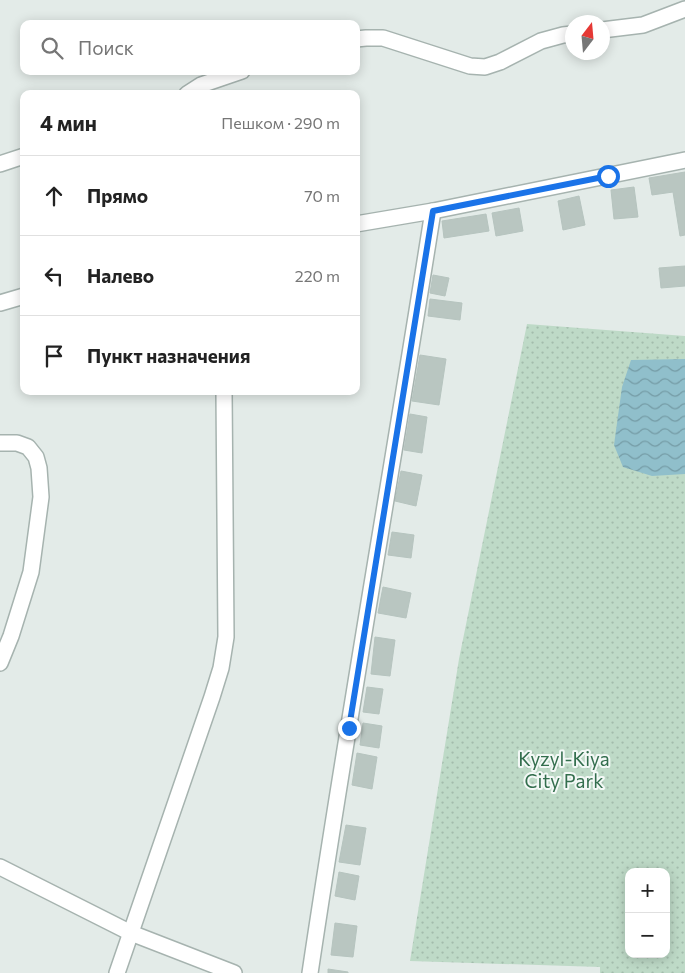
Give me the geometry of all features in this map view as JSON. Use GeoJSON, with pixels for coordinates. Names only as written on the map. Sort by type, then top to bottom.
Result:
{"type":"FeatureCollection","features":[{"type":"Feature","properties":{"kind":"street"},"geometry":{"type":"LineString","coordinates":[[610,29],[643,25],[685,9]]}},
{"type":"Feature","properties":{"kind":"street"},"geometry":{"type":"LineString","coordinates":[[360,39],[383,38],[470,66],[485,67],[500,62],[541,41],[565,35]]}},
{"type":"Feature","properties":{"kind":"street"},"geometry":{"type":"LineString","coordinates":[[193,90],[200,85],[230,75]]}},
{"type":"Feature","properties":{"kind":"street"},"geometry":{"type":"LineString","coordinates":[[0,164],[20,157]]}},
{"type":"Feature","properties":{"kind":"street"},"geometry":{"type":"LineString","coordinates":[[360,223],[433,211],[685,160]]}},
{"type":"Feature","properties":{"kind":"street"},"geometry":{"type":"LineString","coordinates":[[310,973],[433,211]]}},
{"type":"Feature","properties":{"kind":"street"},"geometry":{"type":"LineString","coordinates":[[0,303],[20,297]]}},
{"type":"Feature","properties":{"kind":"street"},"geometry":{"type":"LineString","coordinates":[[117,973],[221,668],[226,637],[224,395]]}},
{"type":"Feature","properties":{"kind":"street"},"geometry":{"type":"LineString","coordinates":[[0,443],[17,443],[28,447],[36,457],[42,497],[31,572],[5,635],[0,663]]}},
{"type":"Feature","properties":{"kind":"street"},"geometry":{"type":"LineString","coordinates":[[0,868],[131,933],[234,973]]}},
{"type":"Feature","properties":{"kind":"green space","name":"Kyzyl-Kiya City Park"},"geometry":{"type":"Polygon","coordinates":[[[527,324],[685,336],[685,973],[600,973],[600,967],[410,961],[459,659],[527,324]]]}},
{"type":"Feature","properties":{"kind":"water"},"geometry":{"type":"Polygon","coordinates":[[[685,359],[685,474],[652,476],[623,467],[614,445],[622,387],[631,360],[685,359]]]}},
{"type":"Feature","properties":{"kind":"building"},"geometry":{"type":"Polygon","coordinates":[[[685,172],[685,235],[680,236],[673,192],[652,195],[649,178],[685,172]]]}},
{"type":"Feature","properties":{"kind":"building"},"geometry":{"type":"Polygon","coordinates":[[[634,187],[638,217],[614,219],[611,190],[634,187]]]}},
{"type":"Feature","properties":{"kind":"building"},"geometry":{"type":"Polygon","coordinates":[[[579,196],[585,225],[563,230],[558,201],[579,196]]]}},
{"type":"Feature","properties":{"kind":"building"},"geometry":{"type":"Polygon","coordinates":[[[519,208],[523,231],[496,236],[492,213],[519,208]]]}},
{"type":"Feature","properties":{"kind":"building"},"geometry":{"type":"Polygon","coordinates":[[[486,214],[489,231],[444,238],[442,221],[486,214]]]}},
{"type":"Feature","properties":{"kind":"building"},"geometry":{"type":"Polygon","coordinates":[[[685,266],[685,286],[661,288],[659,268],[685,266]]]}},
{"type":"Feature","properties":{"kind":"building"},"geometry":{"type":"Polygon","coordinates":[[[433,275],[449,278],[445,296],[430,293],[433,275]]]}},
{"type":"Feature","properties":{"kind":"building"},"geometry":{"type":"Polygon","coordinates":[[[430,299],[462,303],[460,320],[428,316],[430,299]]]}},
{"type":"Feature","properties":{"kind":"building"},"geometry":{"type":"Polygon","coordinates":[[[420,355],[446,359],[439,405],[412,401],[420,355]]]}},
{"type":"Feature","properties":{"kind":"building"},"geometry":{"type":"Polygon","coordinates":[[[410,414],[427,417],[422,453],[404,450],[410,414]]]}},
{"type":"Feature","properties":{"kind":"building"},"geometry":{"type":"Polygon","coordinates":[[[401,471],[422,475],[416,506],[395,501],[401,471]]]}},
{"type":"Feature","properties":{"kind":"building"},"geometry":{"type":"Polygon","coordinates":[[[392,532],[414,535],[411,558],[388,555],[392,532]]]}},
{"type":"Feature","properties":{"kind":"building"},"geometry":{"type":"Polygon","coordinates":[[[383,587],[411,593],[406,618],[378,613],[383,587]]]}},
{"type":"Feature","properties":{"kind":"building"},"geometry":{"type":"Polygon","coordinates":[[[375,637],[395,640],[390,676],[371,674],[375,637]]]}},
{"type":"Feature","properties":{"kind":"building"},"geometry":{"type":"Polygon","coordinates":[[[367,687],[383,689],[379,714],[363,712],[367,687]]]}},
{"type":"Feature","properties":{"kind":"building"},"geometry":{"type":"Polygon","coordinates":[[[363,723],[382,726],[379,748],[360,745],[363,723]]]}},
{"type":"Feature","properties":{"kind":"building"},"geometry":{"type":"Polygon","coordinates":[[[357,753],[377,757],[372,789],[352,785],[357,753]]]}},
{"type":"Feature","properties":{"kind":"building"},"geometry":{"type":"Polygon","coordinates":[[[346,825],[366,828],[360,865],[339,862],[346,825]]]}},
{"type":"Feature","properties":{"kind":"building"},"geometry":{"type":"Polygon","coordinates":[[[339,872],[359,876],[355,900],[335,896],[339,872]]]}},
{"type":"Feature","properties":{"kind":"building"},"geometry":{"type":"Polygon","coordinates":[[[335,923],[357,926],[353,957],[331,955],[335,923]]]}},
{"type":"Feature","properties":{"kind":"building"},"geometry":{"type":"Polygon","coordinates":[[[328,969],[348,972],[348,973],[328,973],[328,969]]]}},
{"type":"Feature","properties":{"kind":"route"},"geometry":{"type":"LineString","coordinates":[[349,728],[433,211],[608,176]]}}]}
